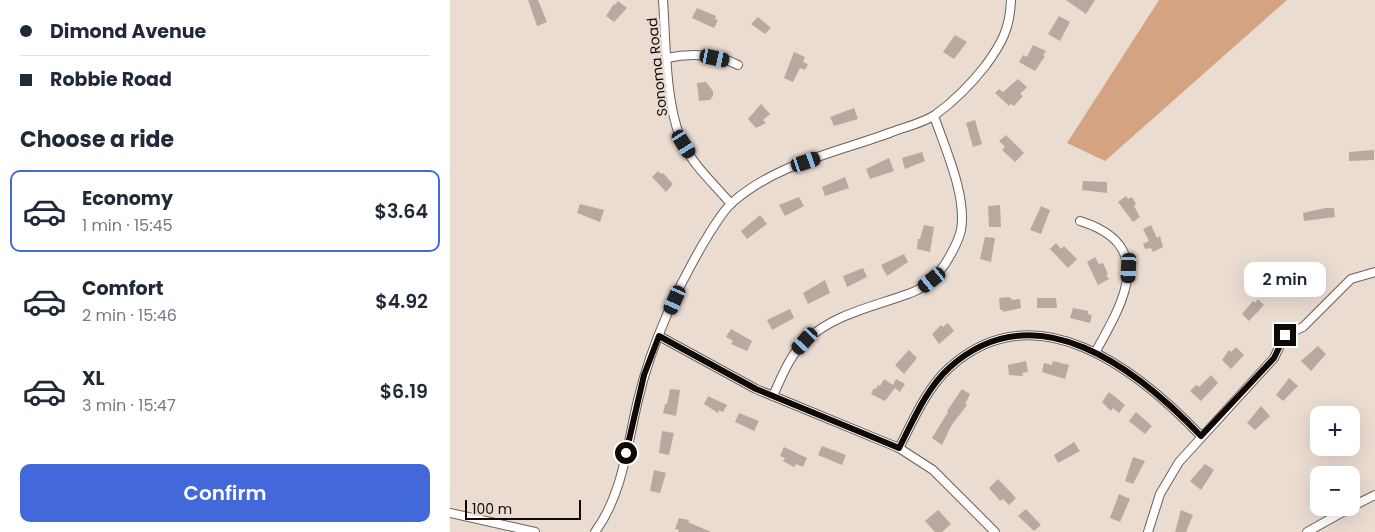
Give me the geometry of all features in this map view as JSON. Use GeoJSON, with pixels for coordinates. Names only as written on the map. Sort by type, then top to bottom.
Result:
{"type":"FeatureCollection","features":[{"type":"Feature","properties":{"kind":"street","name":"Sonoma Road"},"geometry":{"type":"LineString","coordinates":[[663,0],[667,58],[677,126],[684,144],[692,157],[731,204]]}},
{"type":"Feature","properties":{"kind":"street"},"geometry":{"type":"LineString","coordinates":[[595,532],[603,521],[620,480],[644,375],[659,336],[699,250],[725,209],[765,178],[934,116],[975,79],[1000,46],[1010,20],[1011,0]]}},
{"type":"Feature","properties":{"kind":"street"},"geometry":{"type":"LineString","coordinates":[[667,58],[694,55],[730,61],[738,65]]}},
{"type":"Feature","properties":{"kind":"street"},"geometry":{"type":"LineString","coordinates":[[773,396],[784,372],[798,348],[805,341],[828,324],[848,314],[922,288],[942,269],[958,240],[962,214],[960,198],[934,116]]}},
{"type":"Feature","properties":{"kind":"street"},"geometry":{"type":"LineString","coordinates":[[1080,221],[1103,230],[1114,238],[1124,251],[1129,268],[1128,282],[1123,296],[1096,351]]}},
{"type":"Feature","properties":{"kind":"street"},"geometry":{"type":"LineString","coordinates":[[1148,532],[1160,494],[1178,462],[1274,358],[1285,335],[1303,327],[1350,279],[1375,272]]}},
{"type":"Feature","properties":{"kind":"street"},"geometry":{"type":"LineString","coordinates":[[899,448],[928,392],[949,368],[977,349],[1024,335],[1061,340],[1096,351],[1122,368],[1174,408],[1201,436]]}},
{"type":"Feature","properties":{"kind":"street"},"geometry":{"type":"LineString","coordinates":[[659,336],[773,396],[899,448],[933,470],[995,532]]}},
{"type":"Feature","properties":{"kind":"street"},"geometry":{"type":"LineString","coordinates":[[1360,502],[1375,495]]}},
{"type":"Feature","properties":{"kind":"street"},"geometry":{"type":"LineString","coordinates":[[450,513],[535,532]]}},
{"type":"Feature","properties":{"kind":"street"},"geometry":{"type":"LineString","coordinates":[[1307,532],[1335,516]]}},
{"type":"Feature","properties":{"kind":"shaded area"},"geometry":{"type":"Polygon","coordinates":[[[1159,0],[1287,0],[1105,161],[1067,143],[1159,0]]]}},
{"type":"Feature","properties":{"kind":"building"},"geometry":{"type":"Polygon","coordinates":[[[528,0],[538,0],[547,22],[537,26],[528,0]]]}},
{"type":"Feature","properties":{"kind":"building"},"geometry":{"type":"Polygon","coordinates":[[[1066,0],[1095,0],[1086,14],[1066,0]]]}},
{"type":"Feature","properties":{"kind":"building"},"geometry":{"type":"Polygon","coordinates":[[[618,1],[627,8],[614,22],[606,16],[618,1]]]}},
{"type":"Feature","properties":{"kind":"building"},"geometry":{"type":"Polygon","coordinates":[[[697,8],[716,16],[715,19],[718,20],[714,28],[692,18],[697,8]]]}},
{"type":"Feature","properties":{"kind":"building"},"geometry":{"type":"Polygon","coordinates":[[[1059,16],[1070,22],[1060,41],[1048,34],[1059,16]]]}},
{"type":"Feature","properties":{"kind":"building"},"geometry":{"type":"Polygon","coordinates":[[[758,17],[771,28],[765,34],[751,24],[758,17]]]}},
{"type":"Feature","properties":{"kind":"building"},"geometry":{"type":"Polygon","coordinates":[[[955,35],[967,42],[954,59],[943,52],[955,35]]]}},
{"type":"Feature","properties":{"kind":"building"},"geometry":{"type":"Polygon","coordinates":[[[1033,45],[1046,51],[1043,55],[1045,56],[1035,71],[1019,62],[1023,55],[1027,57],[1033,45]]]}},
{"type":"Feature","properties":{"kind":"building"},"geometry":{"type":"Polygon","coordinates":[[[794,52],[805,57],[803,62],[808,64],[805,70],[800,68],[793,82],[784,78],[794,52]]]}},
{"type":"Feature","properties":{"kind":"building"},"geometry":{"type":"Polygon","coordinates":[[[1018,79],[1027,87],[1020,94],[1023,96],[1014,106],[1011,104],[1009,106],[995,93],[999,89],[1003,92],[1018,79]]]}},
{"type":"Feature","properties":{"kind":"building"},"geometry":{"type":"Polygon","coordinates":[[[706,82],[713,91],[713,96],[710,100],[699,101],[697,83],[706,82]]]}},
{"type":"Feature","properties":{"kind":"building"},"geometry":{"type":"Polygon","coordinates":[[[761,104],[770,114],[763,120],[766,123],[756,128],[748,119],[761,104]]]}},
{"type":"Feature","properties":{"kind":"building"},"geometry":{"type":"Polygon","coordinates":[[[854,108],[858,119],[834,126],[830,117],[854,108]]]}},
{"type":"Feature","properties":{"kind":"building"},"geometry":{"type":"Polygon","coordinates":[[[975,120],[982,144],[973,147],[966,123],[975,120]]]}},
{"type":"Feature","properties":{"kind":"building"},"geometry":{"type":"Polygon","coordinates":[[[1006,135],[1024,153],[1015,162],[1002,150],[1005,147],[999,141],[1006,135]]]}},
{"type":"Feature","properties":{"kind":"building"},"geometry":{"type":"Polygon","coordinates":[[[1374,150],[1374,160],[1349,161],[1349,152],[1374,150]]]}},
{"type":"Feature","properties":{"kind":"building"},"geometry":{"type":"Polygon","coordinates":[[[922,152],[925,161],[905,169],[902,158],[922,152]]]}},
{"type":"Feature","properties":{"kind":"building"},"geometry":{"type":"Polygon","coordinates":[[[889,158],[894,171],[870,179],[866,169],[889,158]]]}},
{"type":"Feature","properties":{"kind":"building"},"geometry":{"type":"Polygon","coordinates":[[[658,171],[661,174],[663,173],[673,184],[666,192],[652,177],[658,171]]]}},
{"type":"Feature","properties":{"kind":"building"},"geometry":{"type":"Polygon","coordinates":[[[845,177],[849,188],[825,196],[822,187],[845,177]]]}},
{"type":"Feature","properties":{"kind":"building"},"geometry":{"type":"Polygon","coordinates":[[[1083,181],[1107,182],[1107,193],[1082,190],[1083,181]]]}},
{"type":"Feature","properties":{"kind":"building"},"geometry":{"type":"Polygon","coordinates":[[[1126,196],[1128,199],[1132,197],[1140,217],[1133,222],[1118,202],[1126,196]]]}},
{"type":"Feature","properties":{"kind":"building"},"geometry":{"type":"Polygon","coordinates":[[[799,197],[804,206],[785,216],[779,205],[799,197]]]}},
{"type":"Feature","properties":{"kind":"building"},"geometry":{"type":"Polygon","coordinates":[[[580,204],[604,210],[600,222],[577,213],[580,204]]]}},
{"type":"Feature","properties":{"kind":"building"},"geometry":{"type":"Polygon","coordinates":[[[1000,205],[1001,227],[989,227],[988,206],[1000,205]]]}},
{"type":"Feature","properties":{"kind":"building"},"geometry":{"type":"Polygon","coordinates":[[[1041,206],[1050,210],[1041,234],[1030,230],[1041,206]]]}},
{"type":"Feature","properties":{"kind":"building"},"geometry":{"type":"Polygon","coordinates":[[[1334,208],[1335,217],[1304,221],[1303,213],[1334,208]]]}},
{"type":"Feature","properties":{"kind":"building"},"geometry":{"type":"Polygon","coordinates":[[[760,215],[767,224],[747,239],[741,231],[760,215]]]}},
{"type":"Feature","properties":{"kind":"building"},"geometry":{"type":"Polygon","coordinates":[[[924,225],[934,227],[930,252],[917,249],[918,239],[920,239],[924,225]]]}},
{"type":"Feature","properties":{"kind":"building"},"geometry":{"type":"Polygon","coordinates":[[[1151,225],[1157,238],[1160,236],[1163,247],[1153,252],[1151,248],[1145,249],[1143,244],[1149,241],[1143,229],[1151,225]]]}},
{"type":"Feature","properties":{"kind":"building"},"geometry":{"type":"Polygon","coordinates":[[[985,237],[995,238],[991,262],[980,259],[985,237]]]}},
{"type":"Feature","properties":{"kind":"building"},"geometry":{"type":"Polygon","coordinates":[[[1056,243],[1061,249],[1064,246],[1077,259],[1068,268],[1050,249],[1056,243]]]}},
{"type":"Feature","properties":{"kind":"building"},"geometry":{"type":"Polygon","coordinates":[[[904,254],[908,262],[887,276],[881,265],[904,254]]]}},
{"type":"Feature","properties":{"kind":"building"},"geometry":{"type":"Polygon","coordinates":[[[1095,257],[1099,264],[1103,263],[1109,279],[1098,285],[1087,262],[1095,257]]]}},
{"type":"Feature","properties":{"kind":"building"},"geometry":{"type":"Polygon","coordinates":[[[863,268],[867,277],[847,287],[843,276],[863,268]]]}},
{"type":"Feature","properties":{"kind":"building"},"geometry":{"type":"Polygon","coordinates":[[[825,280],[830,293],[808,304],[803,293],[825,280]]]}},
{"type":"Feature","properties":{"kind":"building"},"geometry":{"type":"Polygon","coordinates":[[[1009,297],[1013,300],[1020,299],[1021,308],[1003,312],[1003,310],[1000,310],[999,298],[1009,297]]]}},
{"type":"Feature","properties":{"kind":"building"},"geometry":{"type":"Polygon","coordinates":[[[1037,298],[1056,298],[1057,308],[1037,308],[1037,298]]]}},
{"type":"Feature","properties":{"kind":"building"},"geometry":{"type":"Polygon","coordinates":[[[1258,299],[1264,305],[1249,321],[1242,314],[1253,301],[1255,303],[1258,299]]]}},
{"type":"Feature","properties":{"kind":"building"},"geometry":{"type":"Polygon","coordinates":[[[1073,308],[1088,311],[1088,314],[1092,315],[1090,323],[1070,318],[1073,308]]]}},
{"type":"Feature","properties":{"kind":"building"},"geometry":{"type":"Polygon","coordinates":[[[790,309],[794,318],[772,330],[767,320],[790,309]]]}},
{"type":"Feature","properties":{"kind":"building"},"geometry":{"type":"Polygon","coordinates":[[[948,323],[954,331],[939,344],[932,334],[941,325],[943,327],[948,323]]]}},
{"type":"Feature","properties":{"kind":"building"},"geometry":{"type":"Polygon","coordinates":[[[731,329],[752,341],[747,351],[731,344],[733,341],[726,337],[731,329]]]}},
{"type":"Feature","properties":{"kind":"building"},"geometry":{"type":"Polygon","coordinates":[[[1318,346],[1326,354],[1311,371],[1301,361],[1318,346]]]}},
{"type":"Feature","properties":{"kind":"building"},"geometry":{"type":"Polygon","coordinates":[[[1236,347],[1244,355],[1231,369],[1222,360],[1229,350],[1231,352],[1236,347]]]}},
{"type":"Feature","properties":{"kind":"building"},"geometry":{"type":"Polygon","coordinates":[[[909,350],[917,358],[904,374],[895,365],[909,350]]]}},
{"type":"Feature","properties":{"kind":"building"},"geometry":{"type":"Polygon","coordinates":[[[1026,361],[1028,372],[1022,373],[1023,376],[1009,375],[1008,365],[1026,361]]]}},
{"type":"Feature","properties":{"kind":"building"},"geometry":{"type":"Polygon","coordinates":[[[1053,361],[1069,365],[1065,379],[1042,372],[1044,363],[1052,365],[1053,361]]]}},
{"type":"Feature","properties":{"kind":"building"},"geometry":{"type":"Polygon","coordinates":[[[1211,375],[1218,383],[1201,401],[1190,391],[1196,385],[1199,387],[1211,375]]]}},
{"type":"Feature","properties":{"kind":"building"},"geometry":{"type":"Polygon","coordinates":[[[1289,378],[1298,386],[1283,401],[1276,395],[1289,378]]]}},
{"type":"Feature","properties":{"kind":"building"},"geometry":{"type":"Polygon","coordinates":[[[884,379],[893,385],[896,379],[905,384],[900,392],[895,388],[885,401],[871,394],[874,388],[876,389],[878,385],[880,386],[884,379]]]}},
{"type":"Feature","properties":{"kind":"building"},"geometry":{"type":"Polygon","coordinates":[[[670,389],[680,390],[676,416],[663,413],[670,389]]]}},
{"type":"Feature","properties":{"kind":"building"},"geometry":{"type":"Polygon","coordinates":[[[962,389],[970,394],[965,404],[967,405],[951,426],[942,445],[932,438],[962,389]]]}},
{"type":"Feature","properties":{"kind":"building"},"geometry":{"type":"Polygon","coordinates":[[[1109,392],[1125,405],[1119,413],[1113,408],[1111,411],[1102,402],[1109,392]]]}},
{"type":"Feature","properties":{"kind":"building"},"geometry":{"type":"Polygon","coordinates":[[[708,396],[727,405],[723,412],[719,410],[718,413],[704,404],[708,396]]]}},
{"type":"Feature","properties":{"kind":"building"},"geometry":{"type":"Polygon","coordinates":[[[1261,406],[1270,416],[1255,430],[1247,423],[1261,406]]]}},
{"type":"Feature","properties":{"kind":"building"},"geometry":{"type":"Polygon","coordinates":[[[1136,412],[1152,426],[1145,434],[1129,421],[1136,412]]]}},
{"type":"Feature","properties":{"kind":"building"},"geometry":{"type":"Polygon","coordinates":[[[739,413],[759,421],[754,431],[735,422],[739,413]]]}},
{"type":"Feature","properties":{"kind":"building"},"geometry":{"type":"Polygon","coordinates":[[[662,431],[674,433],[669,455],[659,453],[662,431]]]}},
{"type":"Feature","properties":{"kind":"building"},"geometry":{"type":"Polygon","coordinates":[[[1074,442],[1080,451],[1058,463],[1054,455],[1074,442]]]}},
{"type":"Feature","properties":{"kind":"building"},"geometry":{"type":"Polygon","coordinates":[[[822,446],[846,455],[842,465],[818,455],[822,446]]]}},
{"type":"Feature","properties":{"kind":"building"},"geometry":{"type":"Polygon","coordinates":[[[784,447],[807,458],[803,467],[796,464],[794,467],[783,461],[785,458],[780,456],[784,447]]]}},
{"type":"Feature","properties":{"kind":"building"},"geometry":{"type":"Polygon","coordinates":[[[1133,457],[1145,461],[1133,484],[1125,481],[1133,457]]]}},
{"type":"Feature","properties":{"kind":"building"},"geometry":{"type":"Polygon","coordinates":[[[1205,464],[1214,470],[1201,490],[1190,481],[1205,464]]]}},
{"type":"Feature","properties":{"kind":"building"},"geometry":{"type":"Polygon","coordinates":[[[654,470],[666,473],[660,493],[650,491],[654,470]]]}},
{"type":"Feature","properties":{"kind":"building"},"geometry":{"type":"Polygon","coordinates":[[[998,479],[1016,498],[1009,505],[1003,499],[1000,501],[989,488],[998,479]]]}},
{"type":"Feature","properties":{"kind":"building"},"geometry":{"type":"Polygon","coordinates":[[[1119,494],[1130,499],[1120,522],[1110,518],[1119,494]]]}},
{"type":"Feature","properties":{"kind":"building"},"geometry":{"type":"Polygon","coordinates":[[[1026,509],[1041,525],[1034,531],[1018,516],[1026,509]]]}},
{"type":"Feature","properties":{"kind":"building"},"geometry":{"type":"Polygon","coordinates":[[[938,510],[951,524],[942,532],[935,532],[925,521],[938,510]]]}},
{"type":"Feature","properties":{"kind":"building"},"geometry":{"type":"Polygon","coordinates":[[[1181,510],[1193,515],[1186,532],[1175,532],[1181,510]]]}},
{"type":"Feature","properties":{"kind":"building"},"geometry":{"type":"Polygon","coordinates":[[[679,518],[689,520],[688,522],[711,532],[678,532],[679,530],[675,529],[679,518]]]}},
{"type":"Feature","properties":{"kind":"route"},"geometry":{"type":"LineString","coordinates":[[626,453],[644,375],[659,336],[756,389],[899,448],[928,392],[938,379],[965,356],[992,342],[1024,335],[1041,336],[1080,345],[1096,351],[1122,368],[1174,408],[1201,436],[1274,358],[1285,335]]}}]}
